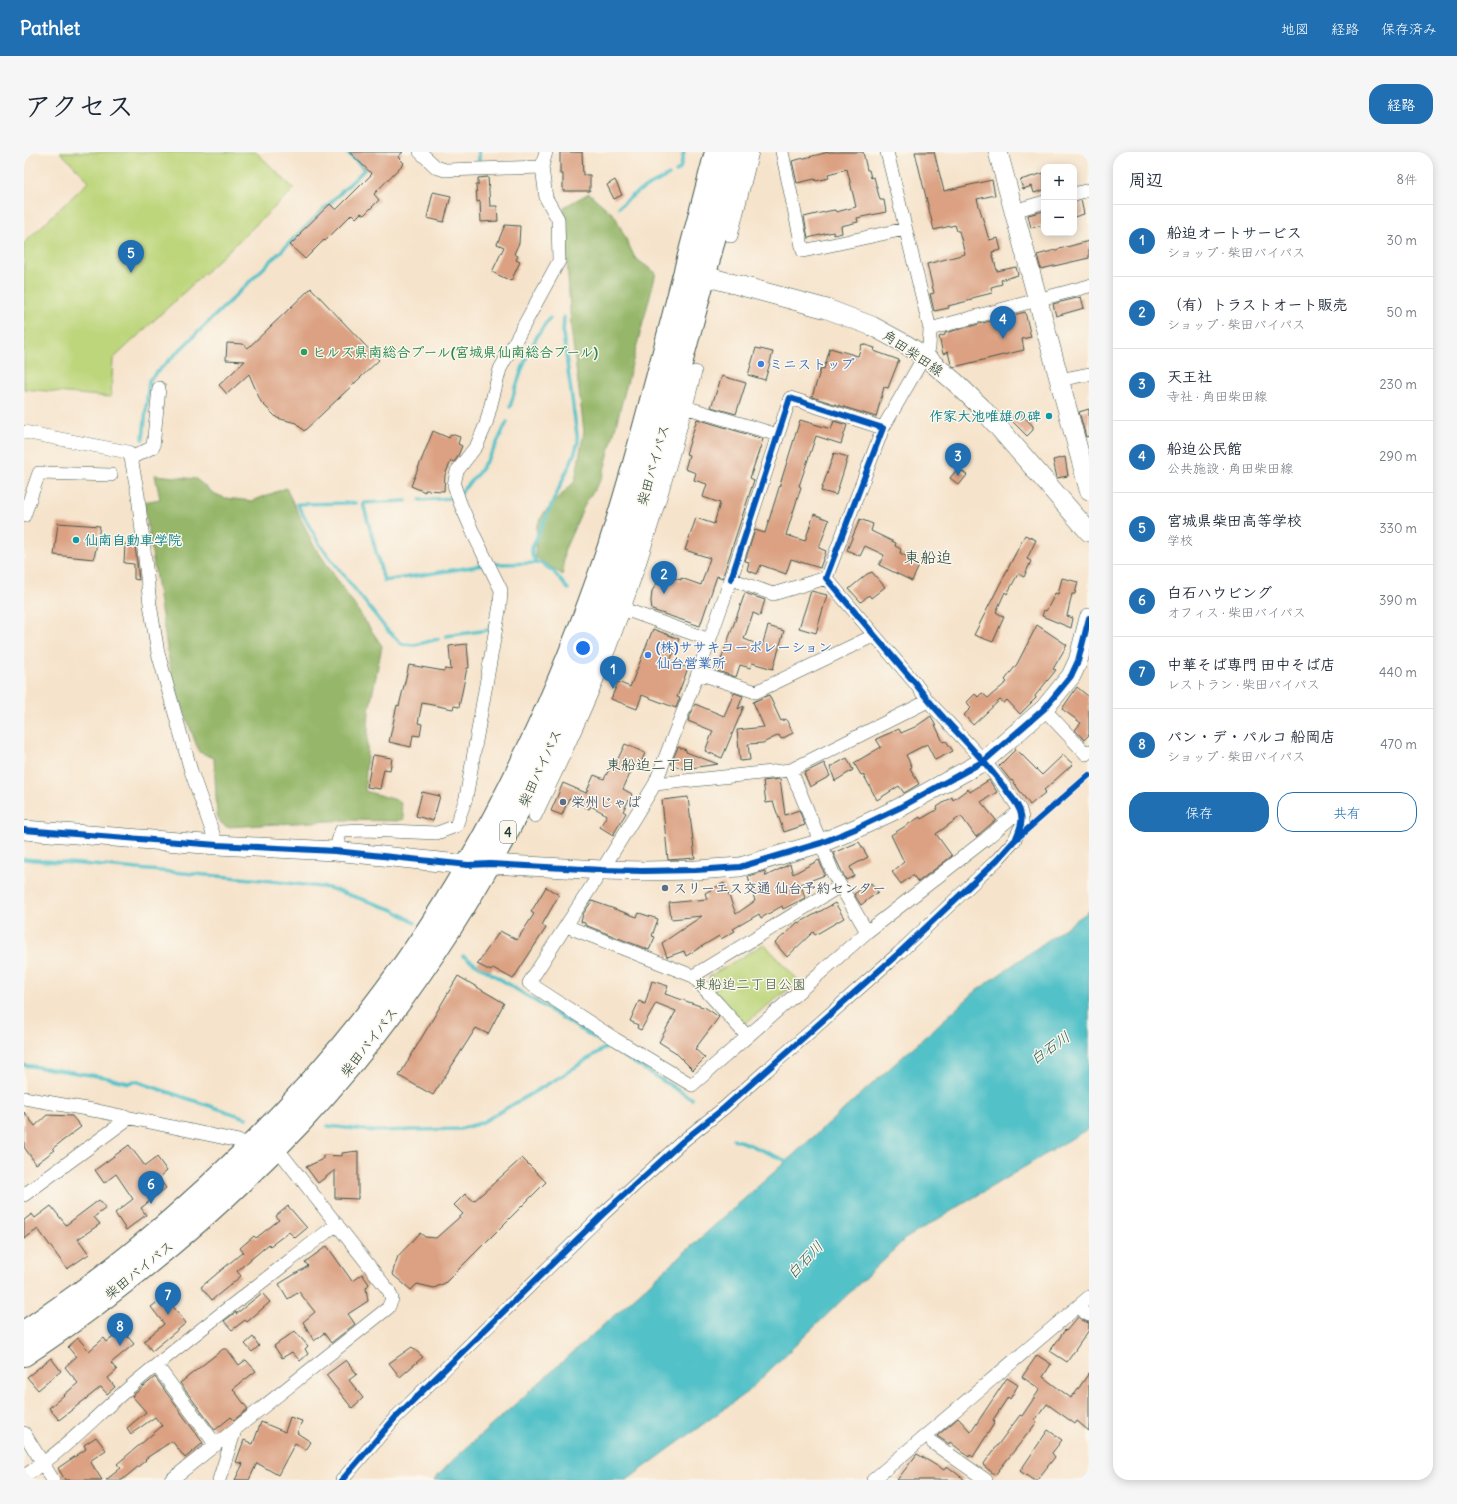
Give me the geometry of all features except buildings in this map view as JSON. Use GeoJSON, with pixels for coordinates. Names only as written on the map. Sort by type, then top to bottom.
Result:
{"type":"FeatureCollection","features":[{"type":"Feature","properties":{"kind":"highway","name":"柴田バイパス"},"geometry":{"type":"LineString","coordinates":[[24,1355],[111,1293],[151,1262],[235,1187],[298,1125],[335,1084],[394,1011],[421,973],[490,864],[564,736],[593,647],[678,405],[695,274],[716,152]]}},
{"type":"Feature","properties":{"kind":"highway","name":"柴田バイパス"},"geometry":{"type":"LineString","coordinates":[[24,1332],[78,1294],[136,1249],[197,1197],[253,1144],[331,1058],[377,1000],[420,940],[468,865],[535,736],[569,655],[598,578],[695,274],[736,152]]}},
{"type":"Feature","properties":{"kind":"street"},"geometry":{"type":"LineString","coordinates":[[420,152],[436,167],[445,170],[542,167]]}},
{"type":"Feature","properties":{"kind":"street"},"geometry":{"type":"LineString","coordinates":[[335,851],[341,831],[365,830],[437,832],[456,826],[466,798],[500,604],[501,590],[475,537],[454,486],[457,471],[477,445],[483,431],[500,369],[559,261],[558,219],[546,198],[542,167],[546,152]]}},
{"type":"Feature","properties":{"kind":"street"},"geometry":{"type":"LineString","coordinates":[[731,236],[752,152]]}},
{"type":"Feature","properties":{"kind":"street"},"geometry":{"type":"LineString","coordinates":[[782,152],[803,251],[905,229]]}},
{"type":"Feature","properties":{"kind":"street"},"geometry":{"type":"LineString","coordinates":[[826,578],[883,428],[929,348],[930,329],[887,152]]}},
{"type":"Feature","properties":{"kind":"street"},"geometry":{"type":"LineString","coordinates":[[998,152],[1089,490]]}},
{"type":"Feature","properties":{"kind":"street"},"geometry":{"type":"LineString","coordinates":[[1077,193],[1089,190]]}},
{"type":"Feature","properties":{"kind":"street"},"geometry":{"type":"LineString","coordinates":[[1014,211],[1041,203]]}},
{"type":"Feature","properties":{"kind":"street","name":"角田柴田線"},"geometry":{"type":"LineString","coordinates":[[695,274],[850,316],[885,333],[924,356],[955,382],[981,407],[1089,532]]}},
{"type":"Feature","properties":{"kind":"street"},"geometry":{"type":"LineString","coordinates":[[930,329],[1089,286]]}},
{"type":"Feature","properties":{"kind":"street"},"geometry":{"type":"LineString","coordinates":[[535,816],[564,736],[602,668],[624,609],[668,472],[678,405],[695,372]]}},
{"type":"Feature","properties":{"kind":"street"},"geometry":{"type":"LineString","coordinates":[[1059,380],[1089,374]]}},
{"type":"Feature","properties":{"kind":"street"},"geometry":{"type":"LineString","coordinates":[[131,458],[153,447],[159,388]]}},
{"type":"Feature","properties":{"kind":"street"},"geometry":{"type":"LineString","coordinates":[[883,428],[790,398],[710,640],[655,784],[602,870],[529,983],[615,1040],[692,1085],[867,932],[986,839],[1020,810]]}},
{"type":"Feature","properties":{"kind":"street"},"geometry":{"type":"LineString","coordinates":[[678,405],[778,435]]}},
{"type":"Feature","properties":{"kind":"street"},"geometry":{"type":"LineString","coordinates":[[24,432],[128,452],[131,458],[138,495],[150,604],[158,653],[193,777],[217,846]]}},
{"type":"Feature","properties":{"kind":"street"},"geometry":{"type":"LineString","coordinates":[[24,516],[39,472],[111,475]]}},
{"type":"Feature","properties":{"kind":"street"},"geometry":{"type":"LineString","coordinates":[[731,579],[773,594],[826,578]]}},
{"type":"Feature","properties":{"kind":"street"},"geometry":{"type":"LineString","coordinates":[[342,1480],[395,1418],[603,1214],[683,1141],[724,1108],[899,953],[997,860],[1014,841],[1022,825],[1020,810],[1003,785],[984,761],[928,701],[915,683],[826,578]]}},
{"type":"Feature","properties":{"kind":"street"},"geometry":{"type":"LineString","coordinates":[[624,609],[710,640]]}},
{"type":"Feature","properties":{"kind":"street"},"geometry":{"type":"LineString","coordinates":[[24,830],[217,846],[335,851],[468,865],[490,864],[644,871],[740,867],[821,843],[855,829],[899,808],[984,761],[1044,708],[1071,676],[1078,661],[1089,618]]}},
{"type":"Feature","properties":{"kind":"street"},"geometry":{"type":"LineString","coordinates":[[698,673],[756,692],[874,636]]}},
{"type":"Feature","properties":{"kind":"street"},"geometry":{"type":"LineString","coordinates":[[655,784],[791,770],[928,701]]}},
{"type":"Feature","properties":{"kind":"street"},"geometry":{"type":"LineString","coordinates":[[1044,708],[1086,754],[1089,751]]}},
{"type":"Feature","properties":{"kind":"street"},"geometry":{"type":"LineString","coordinates":[[791,770],[840,886],[867,932]]}},
{"type":"Feature","properties":{"kind":"street"},"geometry":{"type":"LineString","coordinates":[[693,976],[840,886]]}},
{"type":"Feature","properties":{"kind":"street"},"geometry":{"type":"LineString","coordinates":[[566,926],[693,976],[747,1036]]}},
{"type":"Feature","properties":{"kind":"street"},"geometry":{"type":"LineString","coordinates":[[24,1098],[253,1144]]}},
{"type":"Feature","properties":{"kind":"street"},"geometry":{"type":"LineString","coordinates":[[24,1195],[129,1118]]}},
{"type":"Feature","properties":{"kind":"street"},"geometry":{"type":"LineString","coordinates":[[171,1480],[388,1308],[392,1299],[389,1291],[376,1276],[338,1224],[276,1147]]}},
{"type":"Feature","properties":{"kind":"street"},"geometry":{"type":"LineString","coordinates":[[24,1476],[43,1464],[137,1381],[220,1314],[338,1224]]}},
{"type":"Feature","properties":{"kind":"street"},"geometry":{"type":"LineString","coordinates":[[873,1480],[1089,1297]]}},
{"type":"Feature","properties":{"kind":"street"},"geometry":{"type":"LineString","coordinates":[[157,1366],[216,1445]]}},
{"type":"Feature","properties":{"kind":"street"},"geometry":{"type":"LineString","coordinates":[[219,1480],[235,1430]]}},
{"type":"Feature","properties":{"kind":"street"},"geometry":{"type":"LineString","coordinates":[[24,1433],[53,1480]]}},
{"type":"Feature","properties":{"kind":"street"},"geometry":{"type":"LineString","coordinates":[[933,1443],[986,1480]]}},
{"type":"Feature","properties":{"kind":"green space"},"geometry":{"type":"Polygon","coordinates":[[[60,152],[256,152],[294,189],[113,359],[111,397],[24,389],[24,243],[89,181],[60,152]]]}},
{"type":"Feature","properties":{"kind":"green space"},"geometry":{"type":"Polygon","coordinates":[[[589,193],[615,216],[635,258],[656,273],[602,478],[586,502],[564,551],[563,575],[535,557],[537,526],[544,513],[575,481],[584,431],[571,328],[564,207],[589,193]]]}},
{"type":"Feature","properties":{"kind":"green space"},"geometry":{"type":"Polygon","coordinates":[[[155,475],[196,479],[213,493],[225,498],[252,501],[286,488],[313,544],[382,646],[369,711],[365,791],[400,801],[404,819],[397,821],[346,820],[227,827],[221,823],[217,815],[214,758],[199,752],[172,679],[144,502],[160,499],[155,475]]]}},
{"type":"Feature","properties":{"kind":"green space","name":"東船迫二丁目公園"},"geometry":{"type":"Polygon","coordinates":[[[764,944],[799,981],[744,1024],[708,985],[710,976],[764,944]]]}},
{"type":"Feature","properties":{"kind":"water","name":"白石川"},"geometry":{"type":"Polygon","coordinates":[[[1089,911],[1089,1128],[905,1239],[747,1392],[627,1480],[434,1480],[454,1459],[976,991],[1089,911]]]}},
{"type":"Feature","properties":{"kind":"waterway"},"geometry":{"type":"LineString","coordinates":[[143,439],[149,380],[365,169],[346,152]]}},
{"type":"Feature","properties":{"kind":"waterway"},"geometry":{"type":"LineString","coordinates":[[479,152],[479,164]]}},
{"type":"Feature","properties":{"kind":"waterway"},"geometry":{"type":"LineString","coordinates":[[676,172],[680,169],[684,152]]}},
{"type":"Feature","properties":{"kind":"waterway"},"geometry":{"type":"LineString","coordinates":[[619,207],[637,192],[669,175]]}},
{"type":"Feature","properties":{"kind":"waterway"},"geometry":{"type":"LineString","coordinates":[[537,563],[532,555],[532,548],[574,455],[578,442],[563,334],[564,317]]}},
{"type":"Feature","properties":{"kind":"waterway"},"geometry":{"type":"LineString","coordinates":[[510,407],[530,349],[550,318]]}},
{"type":"Feature","properties":{"kind":"waterway"},"geometry":{"type":"LineString","coordinates":[[462,493],[462,491],[479,472],[494,449],[507,422]]}},
{"type":"Feature","properties":{"kind":"waterway"},"geometry":{"type":"LineString","coordinates":[[420,500],[454,498]]}},
{"type":"Feature","properties":{"kind":"waterway"},"geometry":{"type":"LineString","coordinates":[[406,501],[363,503],[384,581],[484,565],[485,567]]}},
{"type":"Feature","properties":{"kind":"waterway"},"geometry":{"type":"LineString","coordinates":[[356,503],[297,504],[320,545],[387,630],[402,644],[415,645],[438,639]]}},
{"type":"Feature","properties":{"kind":"waterway"},"geometry":{"type":"LineString","coordinates":[[493,564],[541,563],[553,571],[568,589]]}},
{"type":"Feature","properties":{"kind":"waterway"},"geometry":{"type":"LineString","coordinates":[[446,636],[488,630],[491,625]]}},
{"type":"Feature","properties":{"kind":"waterway"},"geometry":{"type":"LineString","coordinates":[[24,859],[263,880],[329,888],[394,910],[415,923]]}},
{"type":"Feature","properties":{"kind":"waterway"},"geometry":{"type":"LineString","coordinates":[[463,956],[692,1099]]}},
{"type":"Feature","properties":{"kind":"waterway"},"geometry":{"type":"LineString","coordinates":[[328,1126],[373,1131],[460,1129],[481,1123],[560,1077],[608,1046]]}},
{"type":"Feature","properties":{"kind":"waterway"},"geometry":{"type":"LineString","coordinates":[[24,1065],[104,1077],[128,1083],[135,1081],[246,1118]]}},
{"type":"Feature","properties":{"kind":"waterway"},"geometry":{"type":"LineString","coordinates":[[733,1139],[791,1163]]}},
{"type":"Feature","properties":{"kind":"cycle path"},"geometry":{"type":"LineString","coordinates":[[731,579],[790,398],[883,428],[826,578],[938,711],[987,765],[1015,801],[1021,818],[1016,838]]}},
{"type":"Feature","properties":{"kind":"cycle path"},"geometry":{"type":"LineString","coordinates":[[24,830],[217,845],[335,851],[468,865],[490,864],[644,871],[740,867],[821,843],[855,829],[899,808],[984,761],[1044,709],[1071,676],[1078,661],[1089,618]]}},
{"type":"Feature","properties":{"kind":"cycle path"},"geometry":{"type":"LineString","coordinates":[[342,1480],[395,1418],[603,1214],[683,1141],[724,1108],[899,953],[997,860],[1014,841],[1089,775]]}},
{"type":"Feature","properties":{"kind":"place","name":"宮城県柴田高等学校"},"geometry":{"type":"Point","coordinates":[131,273]}},
{"type":"Feature","properties":{"kind":"place","name":"船迫公民館"},"geometry":{"type":"Point","coordinates":[1003,339]}},
{"type":"Feature","properties":{"kind":"place","name":"ヒルズ県南総合プール(宮城県仙南総合プール)"},"geometry":{"type":"Point","coordinates":[304,352]}},
{"type":"Feature","properties":{"kind":"place","name":"ミニストップ"},"geometry":{"type":"Point","coordinates":[761,364]}},
{"type":"Feature","properties":{"kind":"place","name":"作家大池唯雄の碑"},"geometry":{"type":"Point","coordinates":[1049,416]}},
{"type":"Feature","properties":{"kind":"place","name":"天王社"},"geometry":{"type":"Point","coordinates":[958,476]}},
{"type":"Feature","properties":{"kind":"place","name":"仙南自動車学院"},"geometry":{"type":"Point","coordinates":[76,540]}},
{"type":"Feature","properties":{"kind":"place","name":"（有）トラストオート販売"},"geometry":{"type":"Point","coordinates":[664,594]}},
{"type":"Feature","properties":{"kind":"place","name":"(株)ササキコーポレーション 仙台営業所"},"geometry":{"type":"Point","coordinates":[648,655]}},
{"type":"Feature","properties":{"kind":"place","name":"船迫オートサービス"},"geometry":{"type":"Point","coordinates":[613,689]}},
{"type":"Feature","properties":{"kind":"place","name":"栄州じゃぱ"},"geometry":{"type":"Point","coordinates":[563,802]}},
{"type":"Feature","properties":{"kind":"place","name":"スリーエス交通 仙台予約センター"},"geometry":{"type":"Point","coordinates":[665,888]}},
{"type":"Feature","properties":{"kind":"place","name":"白石ハウビング"},"geometry":{"type":"Point","coordinates":[151,1204]}},
{"type":"Feature","properties":{"kind":"place","name":"中華そば専門 田中そば店"},"geometry":{"type":"Point","coordinates":[168,1315]}},
{"type":"Feature","properties":{"kind":"place","name":"パン・デ・パルコ 船岡店"},"geometry":{"type":"Point","coordinates":[120,1346]}},
{"type":"Feature","properties":{"kind":"district","name":"東船迫"},"geometry":{"type":"Point","coordinates":[928,557]}},
{"type":"Feature","properties":{"kind":"district","name":"東船迫二丁目"},"geometry":{"type":"Point","coordinates":[651,765]}}]}
